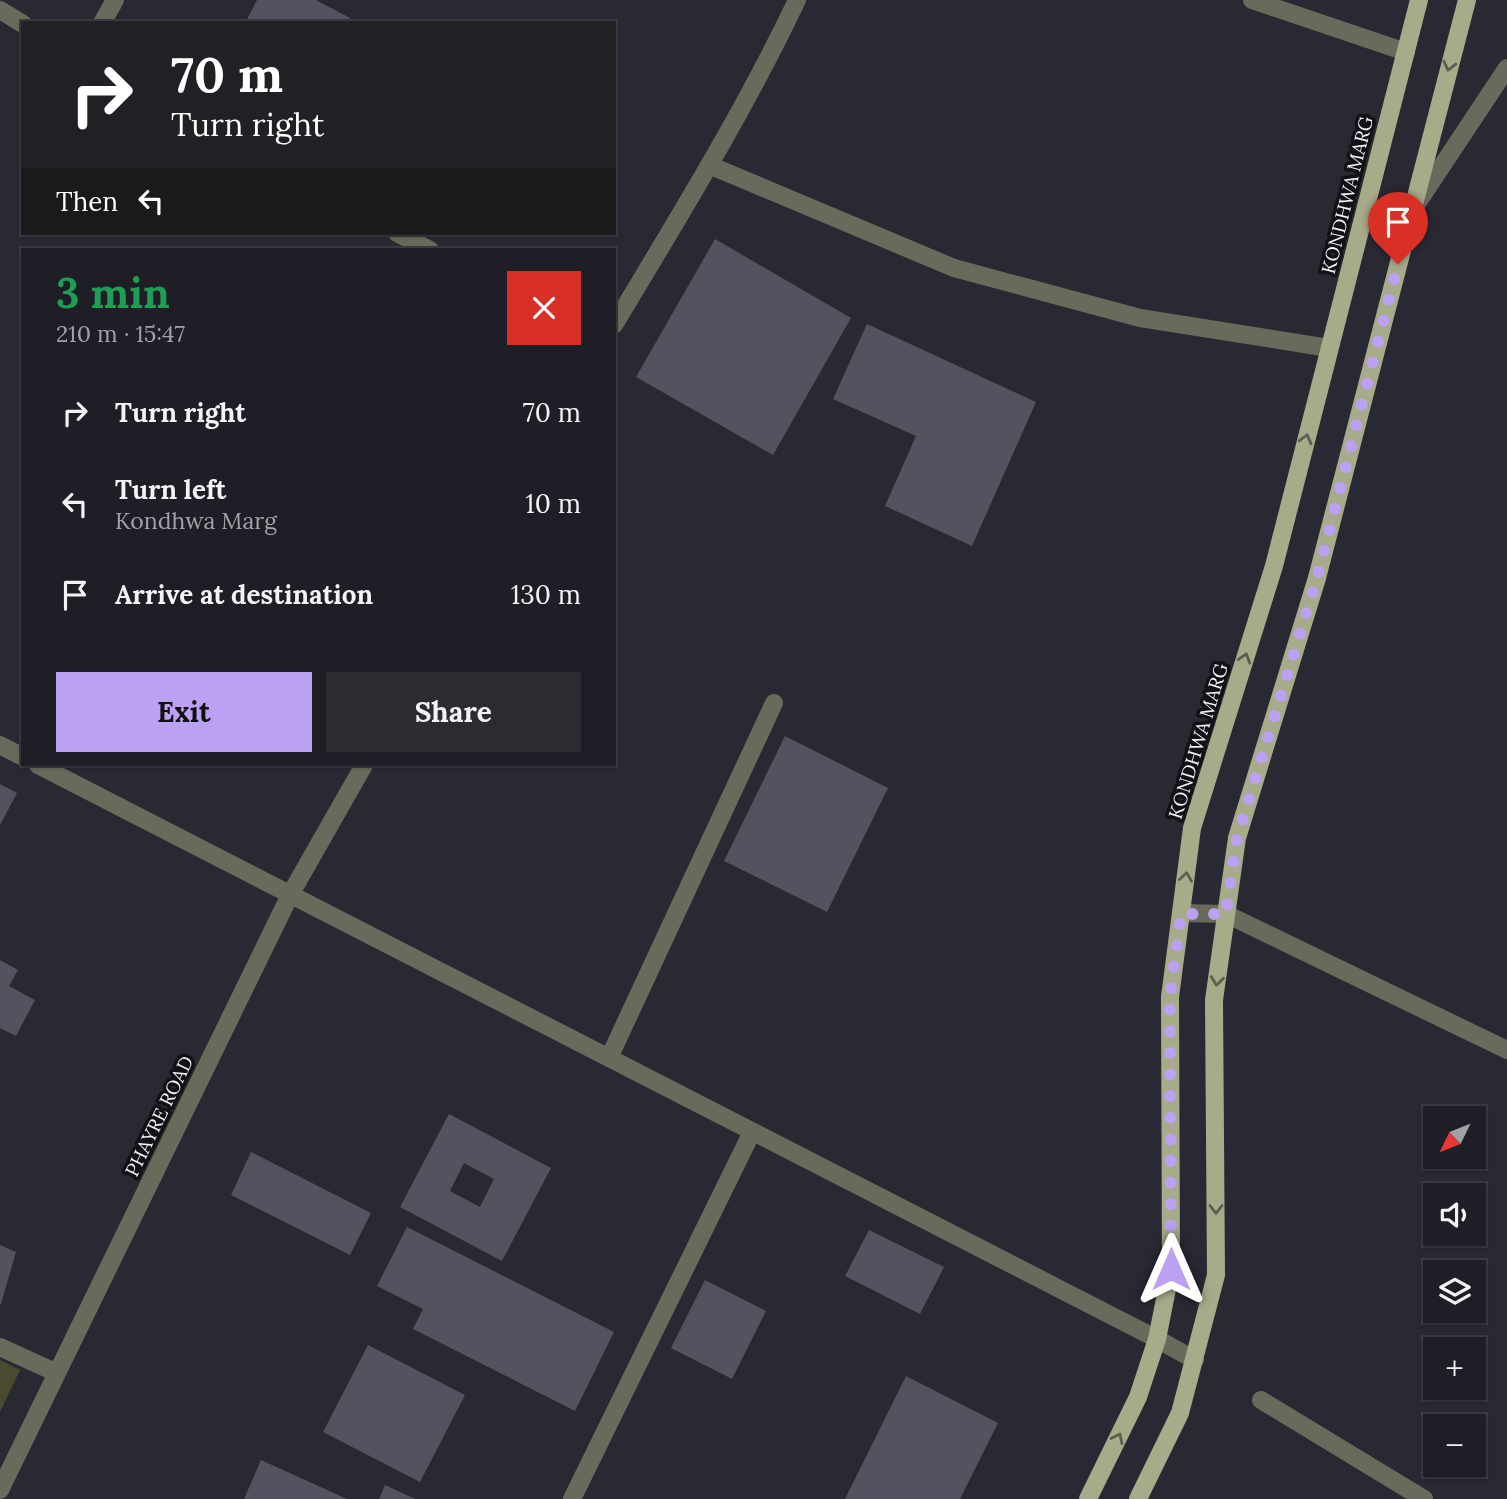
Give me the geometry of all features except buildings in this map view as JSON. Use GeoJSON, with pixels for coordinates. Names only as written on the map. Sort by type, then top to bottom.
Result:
{"type":"FeatureCollection","features":[{"type":"Feature","properties":{"kind":"main road","name":"KONDHWA MARG"},"geometry":{"type":"LineString","coordinates":[[1088,1499],[1138,1397],[1157,1339],[1171,1269],[1170,997],[1192,828],[1274,566],[1419,0]]}},
{"type":"Feature","properties":{"kind":"main road"},"geometry":{"type":"LineString","coordinates":[[1138,1499],[1180,1413],[1216,1275],[1214,1000],[1237,838],[1317,578],[1466,0]]}},
{"type":"Feature","properties":{"kind":"street"},"geometry":{"type":"LineString","coordinates":[[103,21],[115,0]]}},
{"type":"Feature","properties":{"kind":"street"},"geometry":{"type":"LineString","coordinates":[[616,322],[709,165],[797,0]]}},
{"type":"Feature","properties":{"kind":"street"},"geometry":{"type":"LineString","coordinates":[[1252,0],[1406,52]]}},
{"type":"Feature","properties":{"kind":"street"},"geometry":{"type":"LineString","coordinates":[[0,10],[21,23]]}},
{"type":"Feature","properties":{"kind":"street"},"geometry":{"type":"LineString","coordinates":[[1412,211],[1507,68]]}},
{"type":"Feature","properties":{"kind":"street"},"geometry":{"type":"LineString","coordinates":[[709,165],[954,268],[1140,318],[1329,348]]}},
{"type":"Feature","properties":{"kind":"street"},"geometry":{"type":"LineString","coordinates":[[401,235],[426,248]]}},
{"type":"Feature","properties":{"kind":"street"},"geometry":{"type":"LineString","coordinates":[[609,1058],[774,703]]}},
{"type":"Feature","properties":{"kind":"street"},"geometry":{"type":"LineString","coordinates":[[0,745],[21,756]]}},
{"type":"Feature","properties":{"kind":"street"},"geometry":{"type":"LineString","coordinates":[[40,766],[1195,1360]]}},
{"type":"Feature","properties":{"kind":"street","name":"PHAYRE ROAD"},"geometry":{"type":"LineString","coordinates":[[0,1490],[290,895],[363,766]]}},
{"type":"Feature","properties":{"kind":"street"},"geometry":{"type":"LineString","coordinates":[[1181,914],[1226,914],[1507,1050]]}},
{"type":"Feature","properties":{"kind":"street"},"geometry":{"type":"LineString","coordinates":[[572,1499],[752,1132]]}},
{"type":"Feature","properties":{"kind":"street"},"geometry":{"type":"LineString","coordinates":[[0,1347],[57,1373]]}},
{"type":"Feature","properties":{"kind":"street"},"geometry":{"type":"LineString","coordinates":[[1261,1400],[1424,1499]]}},
{"type":"Feature","properties":{"kind":"green space"},"geometry":{"type":"Polygon","coordinates":[[[0,1360],[20,1370],[0,1412],[0,1360]]]}},
{"type":"Feature","properties":{"kind":"route"},"geometry":{"type":"LineString","coordinates":[[1171,1269],[1170,997],[1181,914],[1226,914],[1237,838],[1317,578],[1398,264]]}}]}
